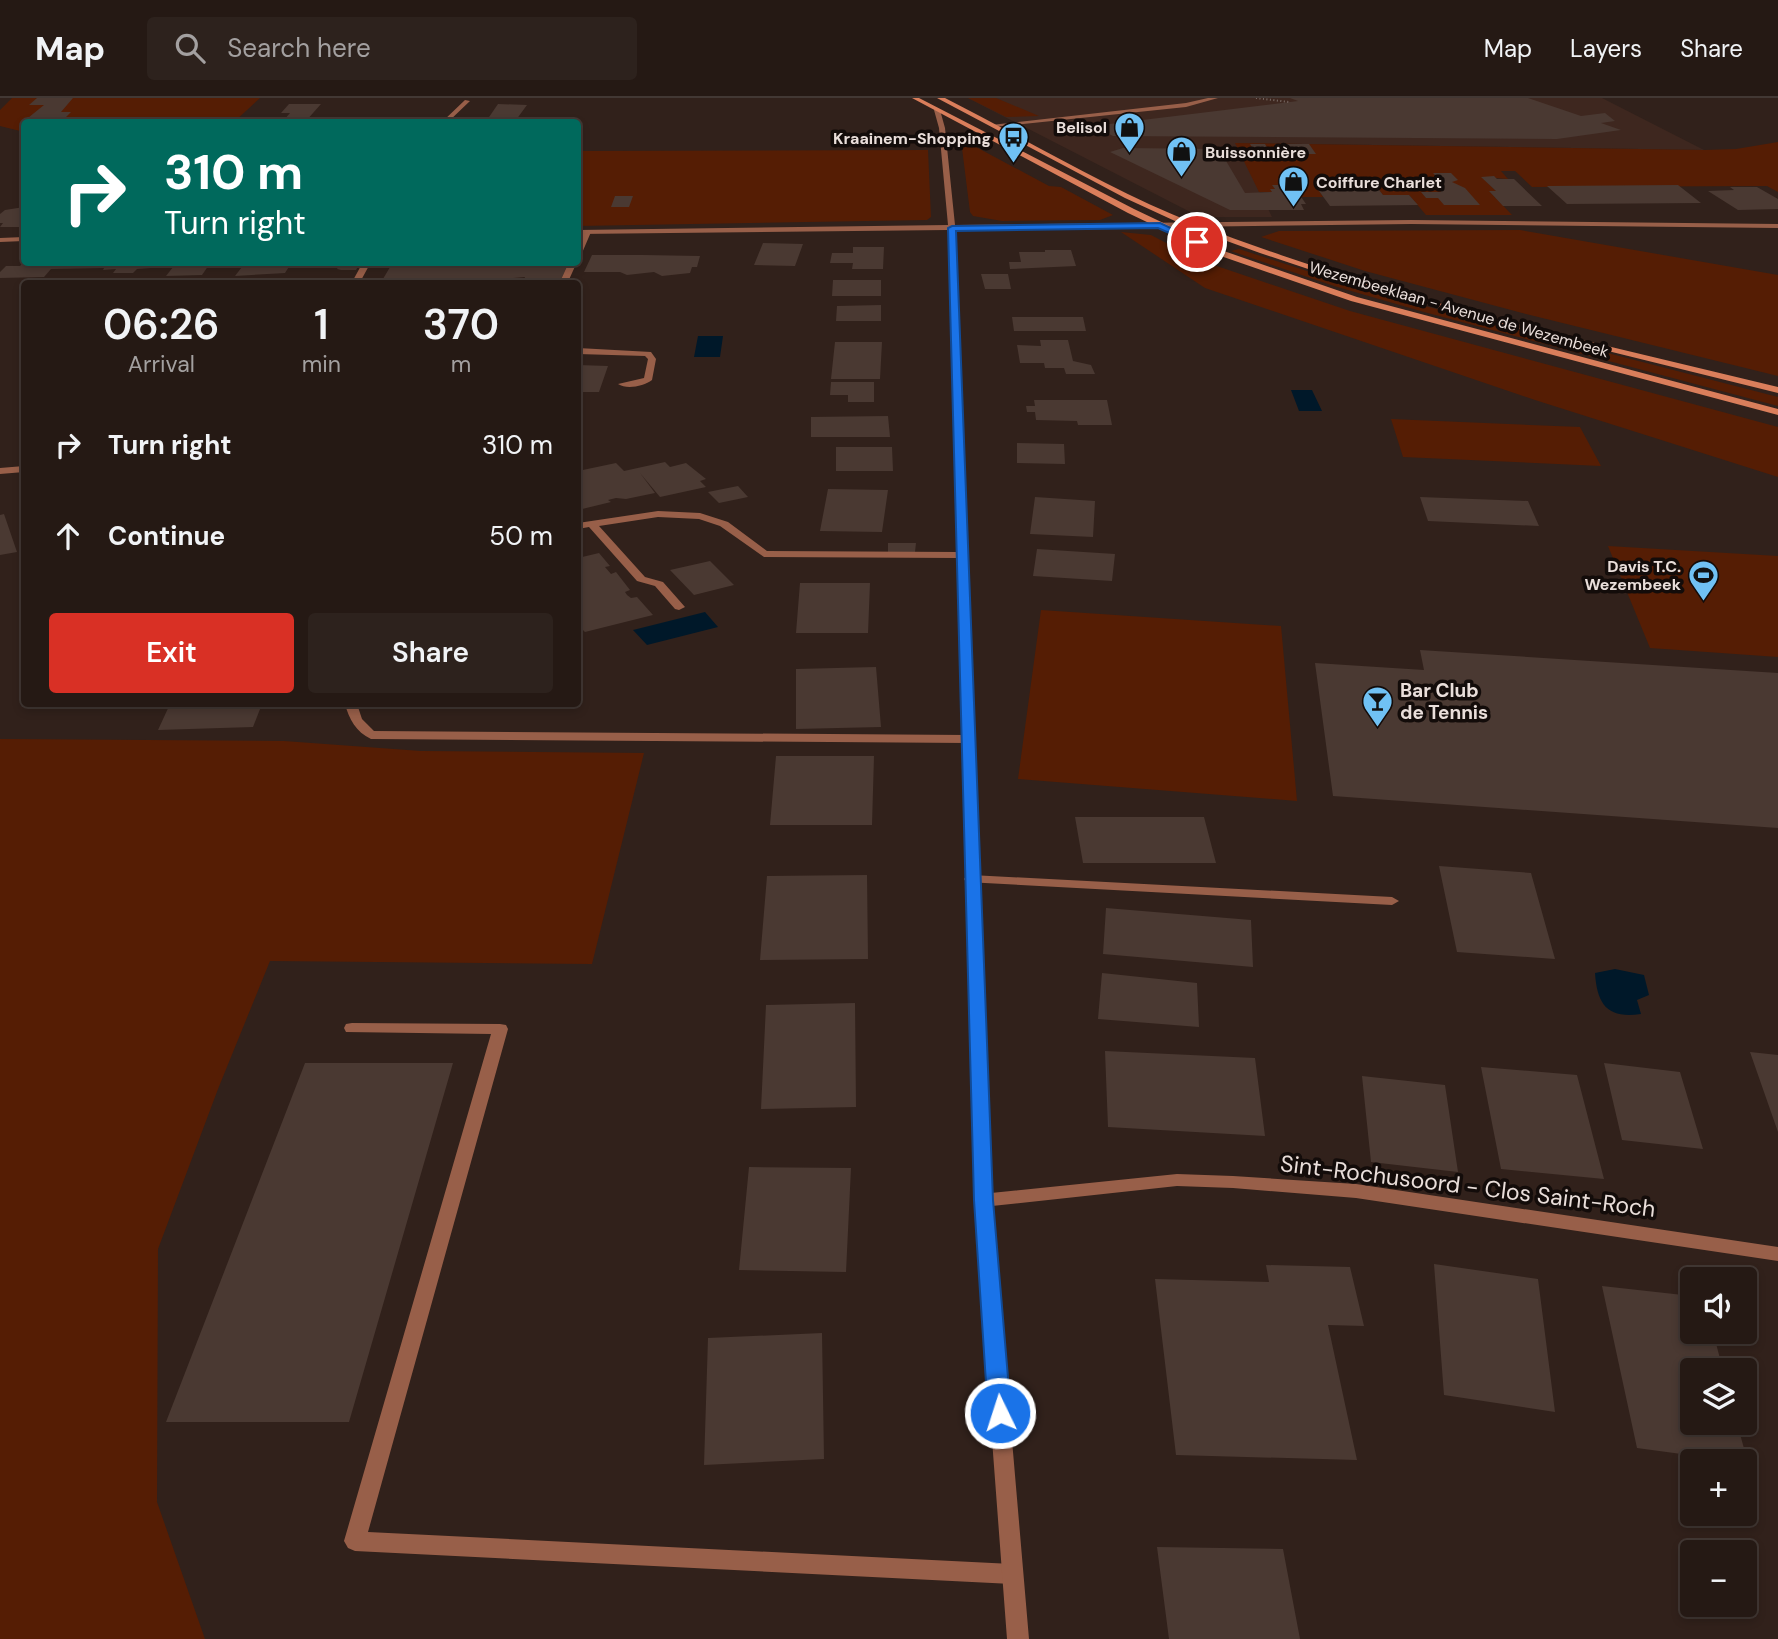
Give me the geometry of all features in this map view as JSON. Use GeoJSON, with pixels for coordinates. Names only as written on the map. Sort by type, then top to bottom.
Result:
{"type":"FeatureCollection","features":[{"type":"Feature","properties":{"kind":"main road","name":"Wezembeeklaan - Avenue de Wezembeek"},"geometry":{"type":"LineString","coordinates":[[915,98],[1215,251],[1321,289],[1778,412]]}},
{"type":"Feature","properties":{"kind":"main road","name":"Wezembeeklaan - Avenue de Wezembeek"},"geometry":{"type":"LineString","coordinates":[[940,98],[1191,225],[1383,290],[1778,390]]}},
{"type":"Feature","properties":{"kind":"street"},"geometry":{"type":"LineString","coordinates":[[994,125],[1186,105],[1209,99]]}},
{"type":"Feature","properties":{"kind":"street"},"geometry":{"type":"LineString","coordinates":[[448,119],[467,101]]}},
{"type":"Feature","properties":{"kind":"street"},"geometry":{"type":"LineString","coordinates":[[937,110],[942,128],[952,228],[964,555],[971,879],[984,1200],[1018,1639]]}},
{"type":"Feature","properties":{"kind":"street"},"geometry":{"type":"LineString","coordinates":[[1051,111],[1064,118]]}},
{"type":"Feature","properties":{"kind":"street"},"geometry":{"type":"LineString","coordinates":[[581,232],[1477,222],[1778,226]]}},
{"type":"Feature","properties":{"kind":"street"},"geometry":{"type":"LineString","coordinates":[[581,246],[587,232]]}},
{"type":"Feature","properties":{"kind":"street"},"geometry":{"type":"LineString","coordinates":[[0,240],[21,239]]}},
{"type":"Feature","properties":{"kind":"street"},"geometry":{"type":"LineString","coordinates":[[581,351],[648,354],[652,359],[648,380],[622,384]]}},
{"type":"Feature","properties":{"kind":"street"},"geometry":{"type":"LineString","coordinates":[[0,471],[21,469]]}},
{"type":"Feature","properties":{"kind":"street"},"geometry":{"type":"LineString","coordinates":[[581,526],[658,514],[700,516],[724,524],[764,554],[964,555]]}},
{"type":"Feature","properties":{"kind":"street"},"geometry":{"type":"LineString","coordinates":[[592,524],[641,579],[659,584],[679,607]]}},
{"type":"Feature","properties":{"kind":"street"},"geometry":{"type":"LineString","coordinates":[[352,707],[356,720],[371,735],[967,739]]}},
{"type":"Feature","properties":{"kind":"street"},"geometry":{"type":"LineString","coordinates":[[971,879],[1392,901]]}},
{"type":"Feature","properties":{"kind":"street"},"geometry":{"type":"LineString","coordinates":[[352,1028],[500,1029],[355,1541],[1012,1574]]}},
{"type":"Feature","properties":{"kind":"street","name":"Sint-Rochusoord - Clos Saint-Roch"},"geometry":{"type":"LineString","coordinates":[[984,1200],[1177,1180],[1233,1182],[1356,1191],[1778,1254]]}},
{"type":"Feature","properties":{"kind":"path"},"geometry":{"type":"LineString","coordinates":[[1256,98],[1263,101],[1280,99],[1289,102]]}},
{"type":"Feature","properties":{"kind":"shaded area"},"geometry":{"type":"Polygon","coordinates":[[[12,98],[260,98],[237,119],[21,119],[21,131],[0,126],[0,110],[12,98]]]}},
{"type":"Feature","properties":{"kind":"shaded area"},"geometry":{"type":"Polygon","coordinates":[[[968,98],[1602,98],[1704,150],[1236,143],[1272,217],[1200,217],[968,98]]]}},
{"type":"Feature","properties":{"kind":"shaded area"},"geometry":{"type":"Polygon","coordinates":[[[968,98],[996,98],[1039,116],[1006,117],[968,98]]]}},
{"type":"Feature","properties":{"kind":"shaded area"},"geometry":{"type":"Polygon","coordinates":[[[961,140],[970,140],[976,147],[1049,186],[1061,187],[1113,215],[1100,220],[1002,221],[973,216],[970,212],[961,140]]]}},
{"type":"Feature","properties":{"kind":"shaded area"},"geometry":{"type":"Polygon","coordinates":[[[1778,142],[1778,192],[1767,186],[1532,187],[1515,171],[1501,171],[1508,179],[1482,177],[1496,191],[1490,192],[1512,215],[1426,215],[1409,195],[1383,195],[1376,186],[1317,187],[1323,197],[1302,197],[1293,185],[1273,185],[1275,189],[1271,189],[1272,192],[1259,192],[1235,143],[1704,150],[1736,149],[1778,142]]]}},
{"type":"Feature","properties":{"kind":"shaded area"},"geometry":{"type":"Polygon","coordinates":[[[928,150],[931,217],[927,220],[581,226],[581,151],[928,150]]]}},
{"type":"Feature","properties":{"kind":"shaded area"},"geometry":{"type":"Polygon","coordinates":[[[1520,230],[1778,275],[1778,376],[1365,271],[1261,237],[1279,231],[1520,230]]]}},
{"type":"Feature","properties":{"kind":"shaded area"},"geometry":{"type":"Polygon","coordinates":[[[1121,232],[1151,235],[1199,260],[1350,311],[1778,427],[1778,477],[1535,400],[1205,288],[1121,232]]]}},
{"type":"Feature","properties":{"kind":"shaded area"},"geometry":{"type":"Polygon","coordinates":[[[1239,249],[1378,294],[1778,397],[1778,406],[1334,286],[1231,251],[1239,249]]]}},
{"type":"Feature","properties":{"kind":"shaded area"},"geometry":{"type":"Polygon","coordinates":[[[1391,419],[1580,427],[1601,466],[1403,457],[1391,419]]]}},
{"type":"Feature","properties":{"kind":"shaded area","name":"Davis T.C. Wezembeek"},"geometry":{"type":"Polygon","coordinates":[[[1608,546],[1778,556],[1778,657],[1650,648],[1608,546]]]}},
{"type":"Feature","properties":{"kind":"shaded area"},"geometry":{"type":"Polygon","coordinates":[[[1041,610],[1281,626],[1297,801],[1018,779],[1041,610]]]}},
{"type":"Feature","properties":{"kind":"shaded area"},"geometry":{"type":"Polygon","coordinates":[[[0,739],[284,741],[421,751],[644,753],[592,964],[270,961],[158,1249],[157,1502],[205,1639],[0,1639],[0,739]]]}},
{"type":"Feature","properties":{"kind":"water"},"geometry":{"type":"Polygon","coordinates":[[[698,336],[723,336],[720,357],[694,357],[698,336]]]}},
{"type":"Feature","properties":{"kind":"water"},"geometry":{"type":"Polygon","coordinates":[[[1291,390],[1312,390],[1322,411],[1299,411],[1291,390]]]}},
{"type":"Feature","properties":{"kind":"water"},"geometry":{"type":"Polygon","coordinates":[[[705,612],[718,627],[647,645],[633,630],[705,612]]]}},
{"type":"Feature","properties":{"kind":"water"},"geometry":{"type":"Polygon","coordinates":[[[1615,969],[1644,975],[1649,995],[1637,1000],[1641,1014],[1612,1012],[1602,1001],[1598,994],[1595,973],[1615,969]]]}},
{"type":"Feature","properties":{"kind":"building"},"geometry":{"type":"Polygon","coordinates":[[[37,98],[73,98],[61,112],[71,112],[64,119],[27,119],[44,105],[29,105],[37,98]]]}},
{"type":"Feature","properties":{"kind":"building"},"geometry":{"type":"Polygon","coordinates":[[[1290,98],[1528,98],[1581,116],[1605,113],[1615,121],[1601,123],[1621,130],[1557,139],[1113,136],[1093,126],[1298,101],[1290,98]]]}},
{"type":"Feature","properties":{"kind":"building"},"geometry":{"type":"Polygon","coordinates":[[[289,104],[321,104],[308,119],[285,119],[290,113],[281,113],[289,104]]]}},
{"type":"Feature","properties":{"kind":"building"},"geometry":{"type":"Polygon","coordinates":[[[498,104],[527,105],[517,119],[488,119],[498,104]]]}},
{"type":"Feature","properties":{"kind":"building"},"geometry":{"type":"Polygon","coordinates":[[[1250,144],[1265,144],[1270,152],[1254,151],[1250,144]]]}},
{"type":"Feature","properties":{"kind":"building"},"geometry":{"type":"Polygon","coordinates":[[[1275,144],[1309,144],[1316,154],[1282,154],[1275,144]]]}},
{"type":"Feature","properties":{"kind":"building"},"geometry":{"type":"Polygon","coordinates":[[[1123,148],[1219,149],[1245,193],[1272,192],[1270,189],[1275,189],[1272,185],[1293,185],[1306,204],[1301,204],[1304,210],[1230,210],[1110,152],[1123,148]]]}},
{"type":"Feature","properties":{"kind":"building"},"geometry":{"type":"Polygon","coordinates":[[[1433,173],[1451,173],[1458,180],[1452,182],[1465,188],[1480,205],[1444,205],[1438,198],[1426,198],[1421,192],[1441,192],[1430,179],[1439,179],[1433,173]]]}},
{"type":"Feature","properties":{"kind":"building"},"geometry":{"type":"Polygon","coordinates":[[[1494,176],[1497,179],[1514,179],[1542,206],[1503,206],[1489,191],[1496,191],[1481,177],[1494,176]]]}},
{"type":"Feature","properties":{"kind":"building"},"geometry":{"type":"Polygon","coordinates":[[[1678,185],[1701,203],[1567,204],[1547,186],[1678,185]]]}},
{"type":"Feature","properties":{"kind":"building"},"geometry":{"type":"Polygon","coordinates":[[[1376,186],[1383,195],[1409,195],[1418,205],[1330,206],[1316,187],[1376,186]]]}},
{"type":"Feature","properties":{"kind":"building"},"geometry":{"type":"Polygon","coordinates":[[[1730,187],[1757,187],[1778,199],[1778,209],[1738,210],[1708,191],[1734,190],[1730,187]]]}},
{"type":"Feature","properties":{"kind":"building"},"geometry":{"type":"Polygon","coordinates":[[[615,196],[633,196],[629,207],[611,207],[615,196]]]}},
{"type":"Feature","properties":{"kind":"building"},"geometry":{"type":"Polygon","coordinates":[[[21,207],[21,227],[0,227],[3,223],[0,223],[0,214],[5,210],[21,207]]]}},
{"type":"Feature","properties":{"kind":"building"},"geometry":{"type":"Polygon","coordinates":[[[763,243],[803,244],[795,266],[754,265],[763,243]]]}},
{"type":"Feature","properties":{"kind":"building"},"geometry":{"type":"Polygon","coordinates":[[[853,247],[884,247],[883,269],[852,269],[853,263],[830,263],[832,253],[853,253],[853,247]]]}},
{"type":"Feature","properties":{"kind":"building"},"geometry":{"type":"Polygon","coordinates":[[[1071,250],[1076,266],[1010,269],[1009,262],[1021,262],[1019,252],[1071,250]]]}},
{"type":"Feature","properties":{"kind":"building"},"geometry":{"type":"Polygon","coordinates":[[[592,255],[700,256],[697,267],[692,267],[690,273],[662,276],[654,272],[627,275],[620,272],[584,272],[592,255]]]}},
{"type":"Feature","properties":{"kind":"building"},"geometry":{"type":"Polygon","coordinates":[[[6,266],[153,266],[137,269],[133,273],[113,273],[116,269],[103,270],[104,268],[51,269],[44,277],[0,278],[0,272],[6,266]]]}},
{"type":"Feature","properties":{"kind":"building"},"geometry":{"type":"Polygon","coordinates":[[[174,266],[208,266],[202,275],[166,276],[174,266]]]}},
{"type":"Feature","properties":{"kind":"building"},"geometry":{"type":"Polygon","coordinates":[[[243,266],[289,266],[285,273],[235,276],[243,266]]]}},
{"type":"Feature","properties":{"kind":"building"},"geometry":{"type":"Polygon","coordinates":[[[339,266],[358,266],[356,270],[337,269],[339,266]]]}},
{"type":"Feature","properties":{"kind":"building"},"geometry":{"type":"Polygon","coordinates":[[[391,266],[567,266],[561,280],[524,280],[525,277],[504,280],[382,280],[391,266]]]}},
{"type":"Feature","properties":{"kind":"building"},"geometry":{"type":"Polygon","coordinates":[[[981,274],[1008,274],[1011,289],[985,289],[981,274]]]}},
{"type":"Feature","properties":{"kind":"building"},"geometry":{"type":"Polygon","coordinates":[[[833,280],[881,280],[881,296],[832,296],[833,280]]]}},
{"type":"Feature","properties":{"kind":"building"},"geometry":{"type":"Polygon","coordinates":[[[881,305],[881,321],[836,321],[837,306],[881,305]]]}},
{"type":"Feature","properties":{"kind":"building"},"geometry":{"type":"Polygon","coordinates":[[[1012,317],[1083,317],[1086,331],[1014,331],[1012,317]]]}},
{"type":"Feature","properties":{"kind":"building"},"geometry":{"type":"Polygon","coordinates":[[[1040,340],[1068,340],[1073,361],[1091,365],[1095,374],[1066,374],[1064,368],[1045,368],[1044,363],[1020,363],[1017,345],[1041,346],[1040,340]]]}},
{"type":"Feature","properties":{"kind":"building"},"geometry":{"type":"Polygon","coordinates":[[[835,342],[882,342],[880,379],[831,379],[835,342]]]}},
{"type":"Feature","properties":{"kind":"building"},"geometry":{"type":"Polygon","coordinates":[[[581,365],[608,366],[599,392],[581,392],[581,365]]]}},
{"type":"Feature","properties":{"kind":"building"},"geometry":{"type":"Polygon","coordinates":[[[831,382],[874,382],[874,402],[848,402],[848,395],[830,395],[831,382]]]}},
{"type":"Feature","properties":{"kind":"building"},"geometry":{"type":"Polygon","coordinates":[[[1034,400],[1107,400],[1112,425],[1078,425],[1077,421],[1036,420],[1035,412],[1027,412],[1026,406],[1035,406],[1034,400]]]}},
{"type":"Feature","properties":{"kind":"building"},"geometry":{"type":"Polygon","coordinates":[[[888,416],[890,437],[811,437],[811,417],[888,416]]]}},
{"type":"Feature","properties":{"kind":"building"},"geometry":{"type":"Polygon","coordinates":[[[1017,443],[1064,444],[1065,464],[1017,463],[1017,443]]]}},
{"type":"Feature","properties":{"kind":"building"},"geometry":{"type":"Polygon","coordinates":[[[836,447],[892,447],[893,471],[836,471],[836,447]]]}},
{"type":"Feature","properties":{"kind":"building"},"geometry":{"type":"Polygon","coordinates":[[[665,462],[670,467],[686,463],[706,479],[700,481],[706,487],[660,497],[640,473],[655,493],[626,499],[616,498],[608,500],[611,502],[581,509],[581,470],[616,463],[624,471],[665,462]]]}},
{"type":"Feature","properties":{"kind":"building"},"geometry":{"type":"Polygon","coordinates":[[[738,486],[748,497],[719,503],[708,492],[738,486]]]}},
{"type":"Feature","properties":{"kind":"building"},"geometry":{"type":"Polygon","coordinates":[[[828,489],[888,490],[882,532],[820,531],[828,489]]]}},
{"type":"Feature","properties":{"kind":"building"},"geometry":{"type":"Polygon","coordinates":[[[1035,497],[1095,501],[1093,537],[1030,534],[1035,497]]]}},
{"type":"Feature","properties":{"kind":"building"},"geometry":{"type":"Polygon","coordinates":[[[1420,497],[1528,501],[1539,526],[1428,521],[1420,497]]]}},
{"type":"Feature","properties":{"kind":"building"},"geometry":{"type":"Polygon","coordinates":[[[4,514],[17,552],[0,555],[0,515],[4,514]]]}},
{"type":"Feature","properties":{"kind":"building"},"geometry":{"type":"Polygon","coordinates":[[[888,543],[916,543],[915,552],[888,552],[888,543]]]}},
{"type":"Feature","properties":{"kind":"building"},"geometry":{"type":"Polygon","coordinates":[[[1037,549],[1115,554],[1112,581],[1033,576],[1037,549]]]}},
{"type":"Feature","properties":{"kind":"building"},"geometry":{"type":"Polygon","coordinates":[[[599,553],[610,566],[605,567],[611,574],[616,572],[630,590],[625,592],[627,595],[631,598],[637,597],[653,615],[585,632],[581,628],[581,557],[599,553]]]}},
{"type":"Feature","properties":{"kind":"building"},"geometry":{"type":"Polygon","coordinates":[[[710,561],[734,585],[694,595],[670,570],[710,561]]]}},
{"type":"Feature","properties":{"kind":"building"},"geometry":{"type":"Polygon","coordinates":[[[800,583],[870,583],[868,633],[796,633],[800,583]]]}},
{"type":"Feature","properties":{"kind":"building"},"geometry":{"type":"Polygon","coordinates":[[[1420,650],[1778,673],[1778,828],[1333,796],[1315,663],[1424,670],[1420,650]]]}},
{"type":"Feature","properties":{"kind":"building"},"geometry":{"type":"Polygon","coordinates":[[[876,667],[881,727],[796,729],[796,669],[876,667]]]}},
{"type":"Feature","properties":{"kind":"building"},"geometry":{"type":"Polygon","coordinates":[[[169,707],[261,707],[253,727],[158,730],[169,707]]]}},
{"type":"Feature","properties":{"kind":"building"},"geometry":{"type":"Polygon","coordinates":[[[776,756],[874,756],[872,825],[770,825],[776,756]]]}},
{"type":"Feature","properties":{"kind":"building"},"geometry":{"type":"Polygon","coordinates":[[[1075,817],[1204,817],[1216,863],[1083,863],[1075,817]]]}},
{"type":"Feature","properties":{"kind":"building"},"geometry":{"type":"Polygon","coordinates":[[[1439,866],[1531,873],[1555,959],[1457,952],[1439,866]]]}},
{"type":"Feature","properties":{"kind":"building"},"geometry":{"type":"Polygon","coordinates":[[[867,875],[868,959],[760,960],[767,876],[867,875]]]}},
{"type":"Feature","properties":{"kind":"building"},"geometry":{"type":"Polygon","coordinates":[[[1106,908],[1251,920],[1253,967],[1103,954],[1106,908]]]}},
{"type":"Feature","properties":{"kind":"building"},"geometry":{"type":"Polygon","coordinates":[[[1102,973],[1197,983],[1199,1027],[1098,1019],[1102,973]]]}},
{"type":"Feature","properties":{"kind":"building"},"geometry":{"type":"Polygon","coordinates":[[[855,1003],[856,1107],[761,1109],[766,1005],[855,1003]]]}},
{"type":"Feature","properties":{"kind":"building"},"geometry":{"type":"Polygon","coordinates":[[[1105,1051],[1255,1058],[1265,1136],[1108,1127],[1105,1051]]]}},
{"type":"Feature","properties":{"kind":"building"},"geometry":{"type":"Polygon","coordinates":[[[1750,1052],[1778,1055],[1778,1132],[1750,1052]]]}},
{"type":"Feature","properties":{"kind":"building"},"geometry":{"type":"Polygon","coordinates":[[[305,1063],[453,1063],[349,1422],[166,1422],[305,1063]]]}},
{"type":"Feature","properties":{"kind":"building"},"geometry":{"type":"Polygon","coordinates":[[[1604,1063],[1680,1072],[1703,1149],[1622,1140],[1604,1063]]]}},
{"type":"Feature","properties":{"kind":"building"},"geometry":{"type":"Polygon","coordinates":[[[1481,1067],[1577,1075],[1604,1179],[1501,1169],[1481,1067]]]}},
{"type":"Feature","properties":{"kind":"building"},"geometry":{"type":"Polygon","coordinates":[[[1362,1076],[1445,1085],[1458,1172],[1371,1162],[1362,1076]]]}},
{"type":"Feature","properties":{"kind":"building"},"geometry":{"type":"Polygon","coordinates":[[[749,1167],[851,1168],[846,1272],[739,1270],[749,1167]]]}},
{"type":"Feature","properties":{"kind":"building"},"geometry":{"type":"Polygon","coordinates":[[[1434,1264],[1538,1279],[1555,1412],[1444,1395],[1434,1264]]]}},
{"type":"Feature","properties":{"kind":"building"},"geometry":{"type":"Polygon","coordinates":[[[1266,1265],[1350,1267],[1364,1326],[1328,1325],[1357,1460],[1176,1455],[1155,1279],[1269,1282],[1266,1265]]]}},
{"type":"Feature","properties":{"kind":"building"},"geometry":{"type":"Polygon","coordinates":[[[1602,1286],[1680,1295],[1680,1344],[1716,1344],[1720,1358],[1680,1358],[1680,1435],[1740,1435],[1744,1449],[1680,1449],[1680,1454],[1637,1448],[1602,1286]]]}},
{"type":"Feature","properties":{"kind":"building"},"geometry":{"type":"Polygon","coordinates":[[[822,1333],[824,1459],[704,1465],[708,1338],[822,1333]]]}},
{"type":"Feature","properties":{"kind":"building"},"geometry":{"type":"Polygon","coordinates":[[[1157,1547],[1283,1549],[1300,1639],[1169,1639],[1157,1547]]]}},
{"type":"Feature","properties":{"kind":"place","name":"Belisol"},"geometry":{"type":"Point","coordinates":[1130,154]}},
{"type":"Feature","properties":{"kind":"place","name":"Kraainem-Shopping"},"geometry":{"type":"Point","coordinates":[1014,165]}},
{"type":"Feature","properties":{"kind":"place","name":"Buissonnière"},"geometry":{"type":"Point","coordinates":[1182,179]}},
{"type":"Feature","properties":{"kind":"place","name":"Coiffure Charlet"},"geometry":{"type":"Point","coordinates":[1293,209]}},
{"type":"Feature","properties":{"kind":"place","name":"Davis T.C. Wezembeek"},"geometry":{"type":"Point","coordinates":[1704,602]}},
{"type":"Feature","properties":{"kind":"place","name":"Bar Club de Tennis"},"geometry":{"type":"Point","coordinates":[1377,728]}},
{"type":"Feature","properties":{"kind":"route"},"geometry":{"type":"LineString","coordinates":[[1000,1413],[984,1200],[952,228],[1160,225],[1197,242]]}}]}
